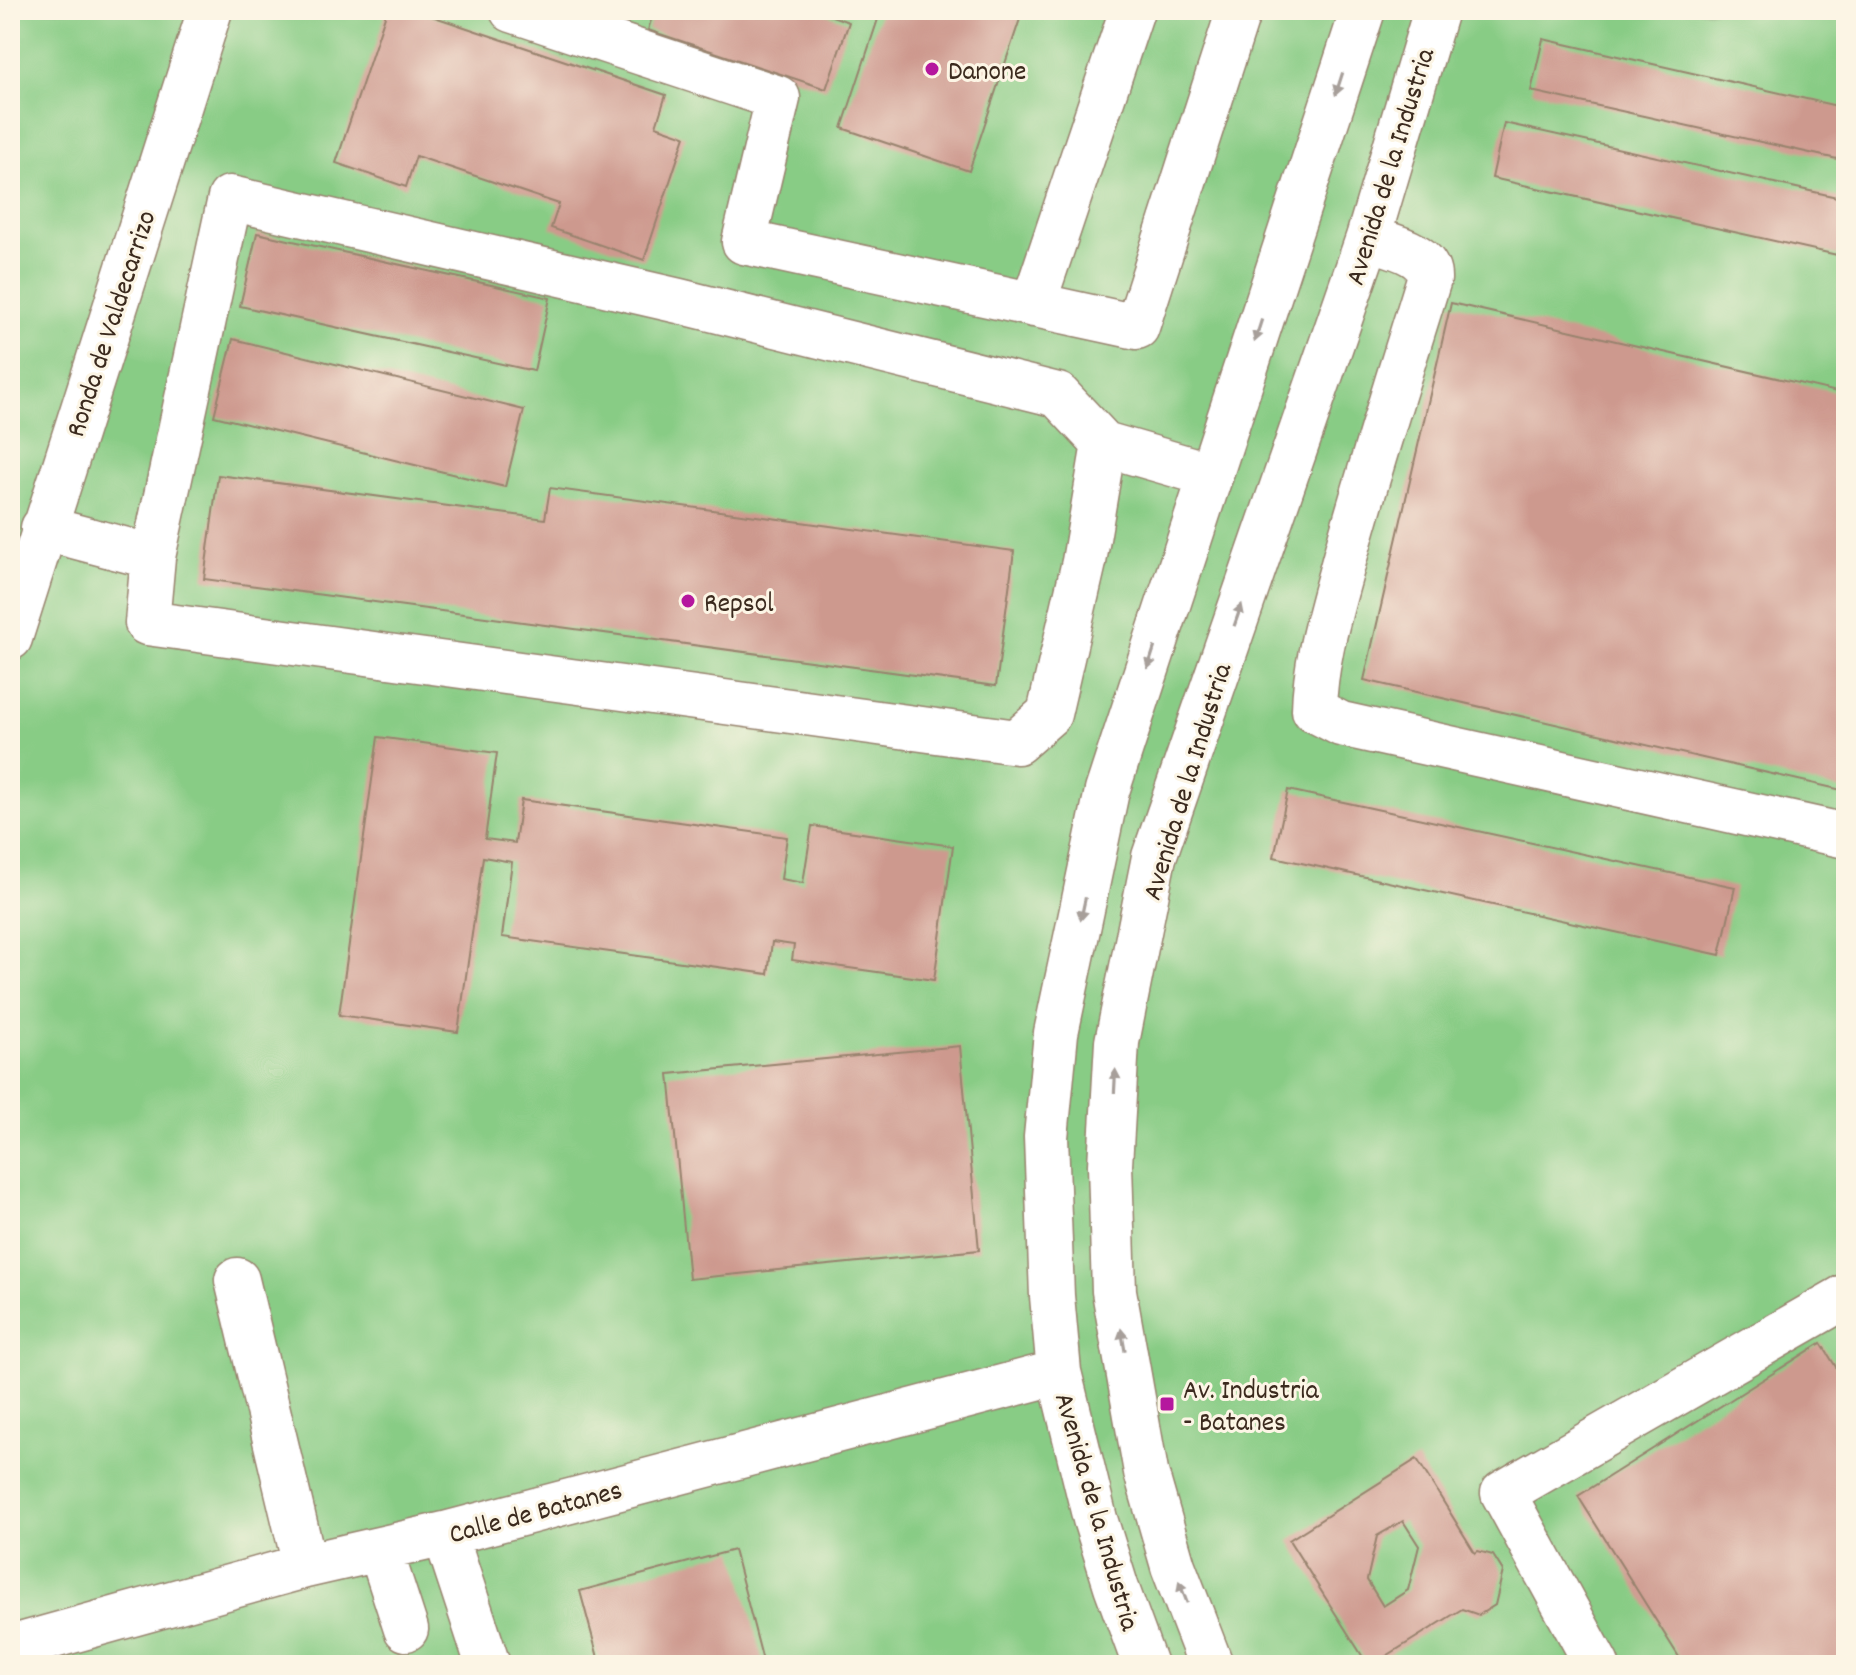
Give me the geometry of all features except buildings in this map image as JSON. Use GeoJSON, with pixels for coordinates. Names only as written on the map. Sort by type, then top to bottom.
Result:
{"type":"FeatureCollection","features":[{"type":"Feature","properties":{"kind":"street","name":"Ronda de Valdecarrizo"},"geometry":{"type":"LineString","coordinates":[[10,638],[210,10]]}},
{"type":"Feature","properties":{"kind":"street"},"geometry":{"type":"LineString","coordinates":[[512,10],[778,98],[744,242],[1137,327],[1239,10]]}},
{"type":"Feature","properties":{"kind":"street"},"geometry":{"type":"LineString","coordinates":[[1033,305],[1132,10]]}},
{"type":"Feature","properties":{"kind":"street","name":"Avenida de la Industria"},"geometry":{"type":"LineString","coordinates":[[1145,1665],[1095,1519],[1059,1372],[1052,1296],[1046,1137],[1056,1033],[1107,791],[1363,10]]}},
{"type":"Feature","properties":{"kind":"street","name":"Avenida de la Industria"},"geometry":{"type":"LineString","coordinates":[[1211,1665],[1173,1566],[1146,1472],[1114,1291],[1110,1165],[1117,1042],[1154,857],[1368,238],[1436,10]]}},
{"type":"Feature","properties":{"kind":"street"},"geometry":{"type":"LineString","coordinates":[[1104,444],[1084,562],[1049,714],[1017,742],[147,623],[153,557],[230,198],[679,301],[1058,395],[1104,444],[1211,475]]}},
{"type":"Feature","properties":{"kind":"street"},"geometry":{"type":"LineString","coordinates":[[1368,238],[1420,259],[1429,271],[1429,279],[1388,407],[1341,574],[1324,638],[1314,710],[1341,724],[1846,836]]}},
{"type":"Feature","properties":{"kind":"street"},"geometry":{"type":"LineString","coordinates":[[43,528],[153,557]]}},
{"type":"Feature","properties":{"kind":"street"},"geometry":{"type":"LineString","coordinates":[[237,1280],[305,1566]]}},
{"type":"Feature","properties":{"kind":"street"},"geometry":{"type":"LineString","coordinates":[[1597,1665],[1503,1493],[1846,1296]]}},
{"type":"Feature","properties":{"kind":"street","name":"Calle de Batanes"},"geometry":{"type":"LineString","coordinates":[[10,1648],[305,1566],[445,1534],[1059,1372]]}},
{"type":"Feature","properties":{"kind":"street"},"geometry":{"type":"LineString","coordinates":[[445,1534],[488,1665]]}},
{"type":"Feature","properties":{"kind":"street"},"geometry":{"type":"LineString","coordinates":[[380,1549],[406,1629]]}},
{"type":"Feature","properties":{"kind":"green space"},"geometry":{"type":"Polygon","coordinates":[[[10,10],[1846,10],[1846,1665],[10,1665],[10,10]]]}},
{"type":"Feature","properties":{"kind":"place","name":"Danone"},"geometry":{"type":"Point","coordinates":[932,69]}},
{"type":"Feature","properties":{"kind":"place","name":"Repsol"},"geometry":{"type":"Point","coordinates":[688,601]}},
{"type":"Feature","properties":{"kind":"place","name":"Av. Industria - Batanes"},"geometry":{"type":"Point","coordinates":[1167,1404]}}]}
